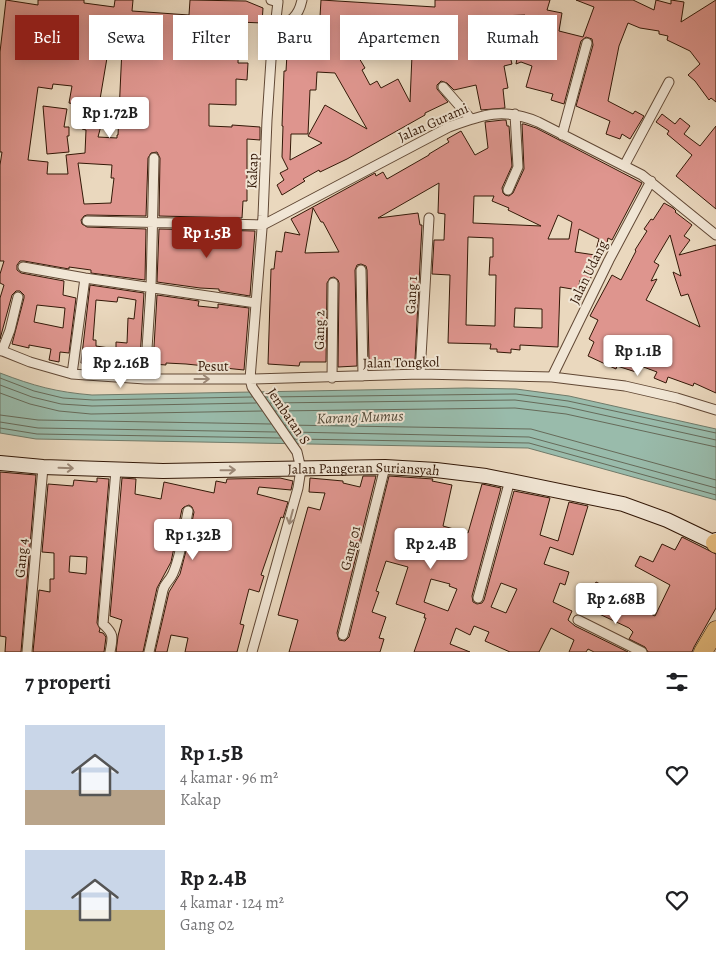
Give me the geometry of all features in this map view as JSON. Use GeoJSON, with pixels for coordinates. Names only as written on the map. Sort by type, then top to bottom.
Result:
{"type":"FeatureCollection","features":[{"type":"Feature","properties":{"kind":"highway"},"geometry":{"type":"LineString","coordinates":[[703,652],[716,630]]}},
{"type":"Feature","properties":{"kind":"main road","name":"Jalan Pangeran Suriansyah"},"geometry":{"type":"LineString","coordinates":[[0,463],[116,470],[384,467],[436,470],[510,480],[624,504],[667,520],[716,542]]}},
{"type":"Feature","properties":{"kind":"street","name":"Kakap"},"geometry":{"type":"LineString","coordinates":[[270,0],[278,2],[276,15]]}},
{"type":"Feature","properties":{"kind":"street"},"geometry":{"type":"LineString","coordinates":[[296,15],[302,0]]}},
{"type":"Feature","properties":{"kind":"street"},"geometry":{"type":"LineString","coordinates":[[562,135],[587,43]]}},
{"type":"Feature","properties":{"kind":"street","name":"Kakap"},"geometry":{"type":"LineString","coordinates":[[252,384],[256,303],[263,225],[271,60]]}},
{"type":"Feature","properties":{"kind":"street"},"geometry":{"type":"LineString","coordinates":[[624,166],[668,82]]}},
{"type":"Feature","properties":{"kind":"street"},"geometry":{"type":"LineString","coordinates":[[443,87],[471,119]]}},
{"type":"Feature","properties":{"kind":"street","name":"Jalan Gurami"},"geometry":{"type":"LineString","coordinates":[[263,225],[413,144],[449,127],[496,113],[515,114],[538,122],[624,166],[651,181],[716,235]]}},
{"type":"Feature","properties":{"kind":"street"},"geometry":{"type":"LineString","coordinates":[[508,190],[518,168],[515,114]]}},
{"type":"Feature","properties":{"kind":"street"},"geometry":{"type":"LineString","coordinates":[[145,379],[151,288],[154,158]]}},
{"type":"Feature","properties":{"kind":"street","name":"Jalan Udang"},"geometry":{"type":"LineString","coordinates":[[552,377],[609,260],[651,181]]}},
{"type":"Feature","properties":{"kind":"street","name":"Gang 1"},"geometry":{"type":"LineString","coordinates":[[420,374],[429,218]]}},
{"type":"Feature","properties":{"kind":"street"},"geometry":{"type":"LineString","coordinates":[[87,221],[263,225]]}},
{"type":"Feature","properties":{"kind":"street"},"geometry":{"type":"LineString","coordinates":[[23,267],[256,303]]}},
{"type":"Feature","properties":{"kind":"street"},"geometry":{"type":"LineString","coordinates":[[361,270],[363,376]]}},
{"type":"Feature","properties":{"kind":"street"},"geometry":{"type":"LineString","coordinates":[[72,374],[85,278]]}},
{"type":"Feature","properties":{"kind":"street","name":"Gang 2"},"geometry":{"type":"LineString","coordinates":[[332,378],[334,283]]}},
{"type":"Feature","properties":{"kind":"street"},"geometry":{"type":"LineString","coordinates":[[1,350],[10,330],[18,297]]}},
{"type":"Feature","properties":{"kind":"street","name":"Pesut"},"geometry":{"type":"LineString","coordinates":[[1,350],[30,362],[72,374],[252,384]]}},
{"type":"Feature","properties":{"kind":"street","name":"Jalan Tongkol"},"geometry":{"type":"LineString","coordinates":[[252,384],[420,374],[552,377],[625,386],[677,398],[716,410]]}},
{"type":"Feature","properties":{"kind":"street","name":"Jembatan S"},"geometry":{"type":"LineString","coordinates":[[252,384],[297,452],[301,469]]}},
{"type":"Feature","properties":{"kind":"street","name":"Gang 4"},"geometry":{"type":"LineString","coordinates":[[27,652],[43,467]]}},
{"type":"Feature","properties":{"kind":"street","name":"Gang 01"},"geometry":{"type":"LineString","coordinates":[[343,635],[384,467]]}},
{"type":"Feature","properties":{"kind":"street"},"geometry":{"type":"LineString","coordinates":[[252,652],[285,538],[301,469]]}},
{"type":"Feature","properties":{"kind":"street"},"geometry":{"type":"LineString","coordinates":[[110,652],[113,640],[112,634],[103,624],[116,470]]}},
{"type":"Feature","properties":{"kind":"street"},"geometry":{"type":"LineString","coordinates":[[478,598],[510,480]]}},
{"type":"Feature","properties":{"kind":"street"},"geometry":{"type":"LineString","coordinates":[[149,652],[166,580],[171,577],[188,512]]}},
{"type":"Feature","properties":{"kind":"street"},"geometry":{"type":"LineString","coordinates":[[578,620],[642,652]]}},
{"type":"Feature","properties":{"kind":"water","name":"Karang Mumus"},"geometry":{"type":"Polygon","coordinates":[[[0,373],[45,388],[92,395],[466,388],[516,389],[569,396],[716,429],[716,500],[528,448],[36,439],[0,433],[0,373]]]}},
{"type":"Feature","properties":{"kind":"building"},"geometry":{"type":"Polygon","coordinates":[[[6,0],[38,5],[38,0],[84,0],[84,3],[114,7],[115,0],[133,0],[132,11],[189,15],[173,15],[173,60],[238,60],[238,63],[248,63],[247,80],[236,79],[236,105],[209,104],[209,126],[260,127],[260,140],[247,139],[247,201],[243,201],[242,218],[159,216],[160,158],[157,152],[151,153],[148,158],[146,216],[87,215],[81,220],[82,224],[87,227],[146,229],[145,280],[91,273],[91,270],[69,267],[69,269],[24,261],[20,261],[17,265],[17,270],[21,273],[64,281],[63,295],[76,298],[69,353],[60,352],[59,362],[49,360],[51,349],[29,345],[29,348],[12,344],[24,298],[20,291],[16,291],[12,295],[0,339],[0,298],[4,285],[0,283],[0,274],[4,261],[0,261],[0,165],[2,152],[0,152],[0,52],[6,0]],[[89,15],[89,60],[107,60],[97,117],[103,118],[98,137],[117,138],[121,60],[163,60],[163,15],[89,15]],[[53,84],[52,89],[38,87],[28,160],[48,162],[47,174],[68,174],[66,155],[85,153],[86,130],[82,129],[87,106],[69,103],[72,86],[53,84]],[[78,163],[84,204],[111,203],[114,178],[111,178],[112,165],[78,163]],[[37,305],[34,322],[63,328],[65,308],[37,305]]]}},
{"type":"Feature","properties":{"kind":"building"},"geometry":{"type":"Polygon","coordinates":[[[190,0],[246,1],[263,8],[263,15],[258,15],[258,23],[248,22],[248,15],[189,15],[190,0]]]}},
{"type":"Feature","properties":{"kind":"building"},"geometry":{"type":"Polygon","coordinates":[[[321,0],[435,7],[435,0],[550,0],[547,10],[562,13],[559,31],[583,37],[594,7],[576,0],[633,0],[654,10],[656,0],[671,4],[671,0],[684,2],[681,22],[716,0],[716,102],[711,98],[709,100],[695,81],[688,75],[700,64],[690,51],[667,40],[668,36],[659,34],[659,31],[640,28],[628,23],[619,46],[608,101],[633,114],[635,111],[644,116],[630,139],[622,134],[620,139],[606,134],[610,121],[576,106],[593,45],[592,39],[586,37],[581,41],[564,104],[551,100],[553,94],[526,87],[532,66],[521,62],[516,64],[517,60],[557,60],[557,15],[468,15],[468,60],[511,60],[512,64],[504,66],[508,88],[503,89],[505,108],[481,110],[476,85],[454,90],[447,83],[441,81],[437,85],[437,89],[448,102],[425,113],[425,115],[347,159],[320,172],[319,170],[303,179],[305,181],[282,195],[277,185],[284,180],[280,173],[288,169],[282,157],[284,71],[286,71],[287,60],[330,60],[330,15],[320,15],[321,0]],[[317,72],[316,90],[310,90],[308,134],[291,134],[290,160],[322,143],[308,136],[325,105],[367,129],[335,73],[317,72]]]}},
{"type":"Feature","properties":{"kind":"building"},"geometry":{"type":"Polygon","coordinates":[[[43,106],[67,109],[64,127],[69,127],[69,136],[67,136],[69,152],[47,154],[43,106]]]}},
{"type":"Feature","properties":{"kind":"building"},"geometry":{"type":"Polygon","coordinates":[[[662,114],[675,124],[680,118],[690,126],[684,134],[700,146],[716,126],[716,209],[676,176],[692,155],[667,134],[669,131],[656,122],[662,114]]]}},
{"type":"Feature","properties":{"kind":"building"},"geometry":{"type":"Polygon","coordinates":[[[506,120],[507,126],[509,126],[512,166],[502,188],[505,195],[509,196],[513,193],[524,169],[522,124],[536,128],[642,183],[612,240],[608,238],[605,252],[596,250],[599,239],[579,229],[575,252],[595,255],[590,282],[580,280],[578,290],[560,287],[558,347],[520,345],[520,350],[511,349],[511,353],[497,352],[497,349],[490,349],[491,344],[448,343],[450,275],[432,274],[434,240],[444,240],[445,214],[438,213],[439,183],[378,218],[418,213],[420,225],[422,225],[415,360],[369,360],[367,270],[366,266],[361,264],[357,265],[355,270],[357,366],[338,367],[339,283],[334,277],[330,278],[327,283],[326,362],[300,362],[299,366],[268,364],[271,269],[274,269],[276,251],[282,252],[285,232],[300,235],[291,219],[375,173],[376,176],[383,172],[387,179],[429,155],[449,142],[447,139],[461,131],[475,155],[488,148],[485,122],[506,120]],[[474,196],[473,223],[541,226],[492,201],[494,196],[474,196]],[[313,208],[305,253],[339,252],[313,208]],[[558,215],[548,239],[569,239],[572,222],[558,215]],[[468,237],[466,325],[495,326],[496,275],[489,275],[490,257],[493,257],[493,238],[468,237]],[[515,308],[514,327],[542,328],[542,309],[515,308]]]}},
{"type":"Feature","properties":{"kind":"building"},"geometry":{"type":"Polygon","coordinates":[[[664,203],[673,208],[675,212],[692,225],[684,236],[690,240],[679,255],[716,245],[716,393],[694,383],[693,386],[668,377],[666,383],[654,378],[657,372],[638,365],[636,372],[617,366],[616,369],[588,356],[594,342],[589,339],[598,320],[590,316],[612,275],[621,280],[635,250],[647,231],[644,229],[651,219],[653,220],[664,203]],[[670,235],[654,262],[659,265],[651,281],[657,279],[646,300],[700,327],[688,294],[681,296],[673,272],[681,276],[670,235]]]}},
{"type":"Feature","properties":{"kind":"building"},"geometry":{"type":"Polygon","coordinates":[[[159,229],[255,231],[250,296],[219,291],[219,289],[157,282],[159,229]]]}},
{"type":"Feature","properties":{"kind":"building"},"geometry":{"type":"Polygon","coordinates":[[[90,285],[144,293],[140,359],[123,359],[122,367],[81,363],[90,285]],[[118,297],[117,302],[96,300],[93,340],[96,340],[96,346],[116,349],[116,342],[127,343],[128,318],[134,319],[136,300],[118,297]]]}},
{"type":"Feature","properties":{"kind":"building"},"geometry":{"type":"Polygon","coordinates":[[[157,295],[199,301],[198,306],[218,308],[218,304],[249,308],[244,370],[186,364],[153,364],[157,295]]]}},
{"type":"Feature","properties":{"kind":"building"},"geometry":{"type":"Polygon","coordinates":[[[0,472],[36,475],[21,652],[5,652],[6,637],[0,636],[0,472]]]}},
{"type":"Feature","properties":{"kind":"building"},"geometry":{"type":"Polygon","coordinates":[[[363,476],[376,476],[337,633],[339,640],[345,641],[349,637],[389,476],[433,479],[432,481],[452,485],[443,526],[468,533],[482,484],[501,488],[472,596],[473,602],[477,604],[482,603],[484,600],[514,491],[550,498],[540,535],[558,541],[569,502],[588,506],[573,555],[550,547],[544,564],[569,572],[565,585],[560,583],[553,602],[572,611],[568,620],[575,626],[628,652],[594,652],[588,649],[586,652],[569,652],[574,640],[551,628],[539,652],[510,652],[485,641],[489,632],[474,626],[470,635],[456,628],[450,644],[470,652],[414,652],[426,618],[424,618],[425,614],[396,604],[408,567],[386,561],[376,591],[379,592],[372,612],[386,617],[379,638],[384,639],[380,652],[289,652],[298,620],[278,615],[308,507],[320,510],[325,493],[309,492],[310,478],[343,481],[343,483],[360,487],[363,476]],[[431,579],[424,602],[448,611],[457,589],[449,586],[450,584],[431,579]],[[501,583],[491,607],[506,613],[517,589],[501,583]]]}},
{"type":"Feature","properties":{"kind":"building"},"geometry":{"type":"Polygon","coordinates":[[[97,478],[109,479],[97,623],[100,629],[99,632],[103,633],[106,637],[104,652],[33,652],[39,590],[50,592],[50,579],[54,579],[54,553],[42,552],[48,484],[73,486],[74,480],[97,482],[97,478]],[[70,556],[69,572],[86,574],[87,557],[70,556]]]}},
{"type":"Feature","properties":{"kind":"building"},"geometry":{"type":"Polygon","coordinates":[[[122,478],[136,479],[135,494],[161,499],[164,482],[214,493],[216,481],[226,483],[227,479],[280,478],[293,481],[291,490],[259,487],[257,494],[288,502],[261,575],[264,576],[259,592],[249,589],[240,624],[244,625],[237,652],[185,652],[188,638],[171,635],[167,652],[155,652],[169,592],[180,574],[187,547],[194,512],[189,505],[182,509],[171,562],[157,588],[143,652],[116,652],[122,620],[110,616],[122,478]]]}},
{"type":"Feature","properties":{"kind":"building"},"geometry":{"type":"Polygon","coordinates":[[[682,537],[716,554],[716,608],[692,652],[648,652],[645,647],[629,639],[633,632],[629,628],[595,612],[599,603],[588,597],[596,582],[623,595],[621,600],[655,616],[670,585],[635,566],[640,556],[653,562],[662,544],[675,550],[682,537]]]}}]}
